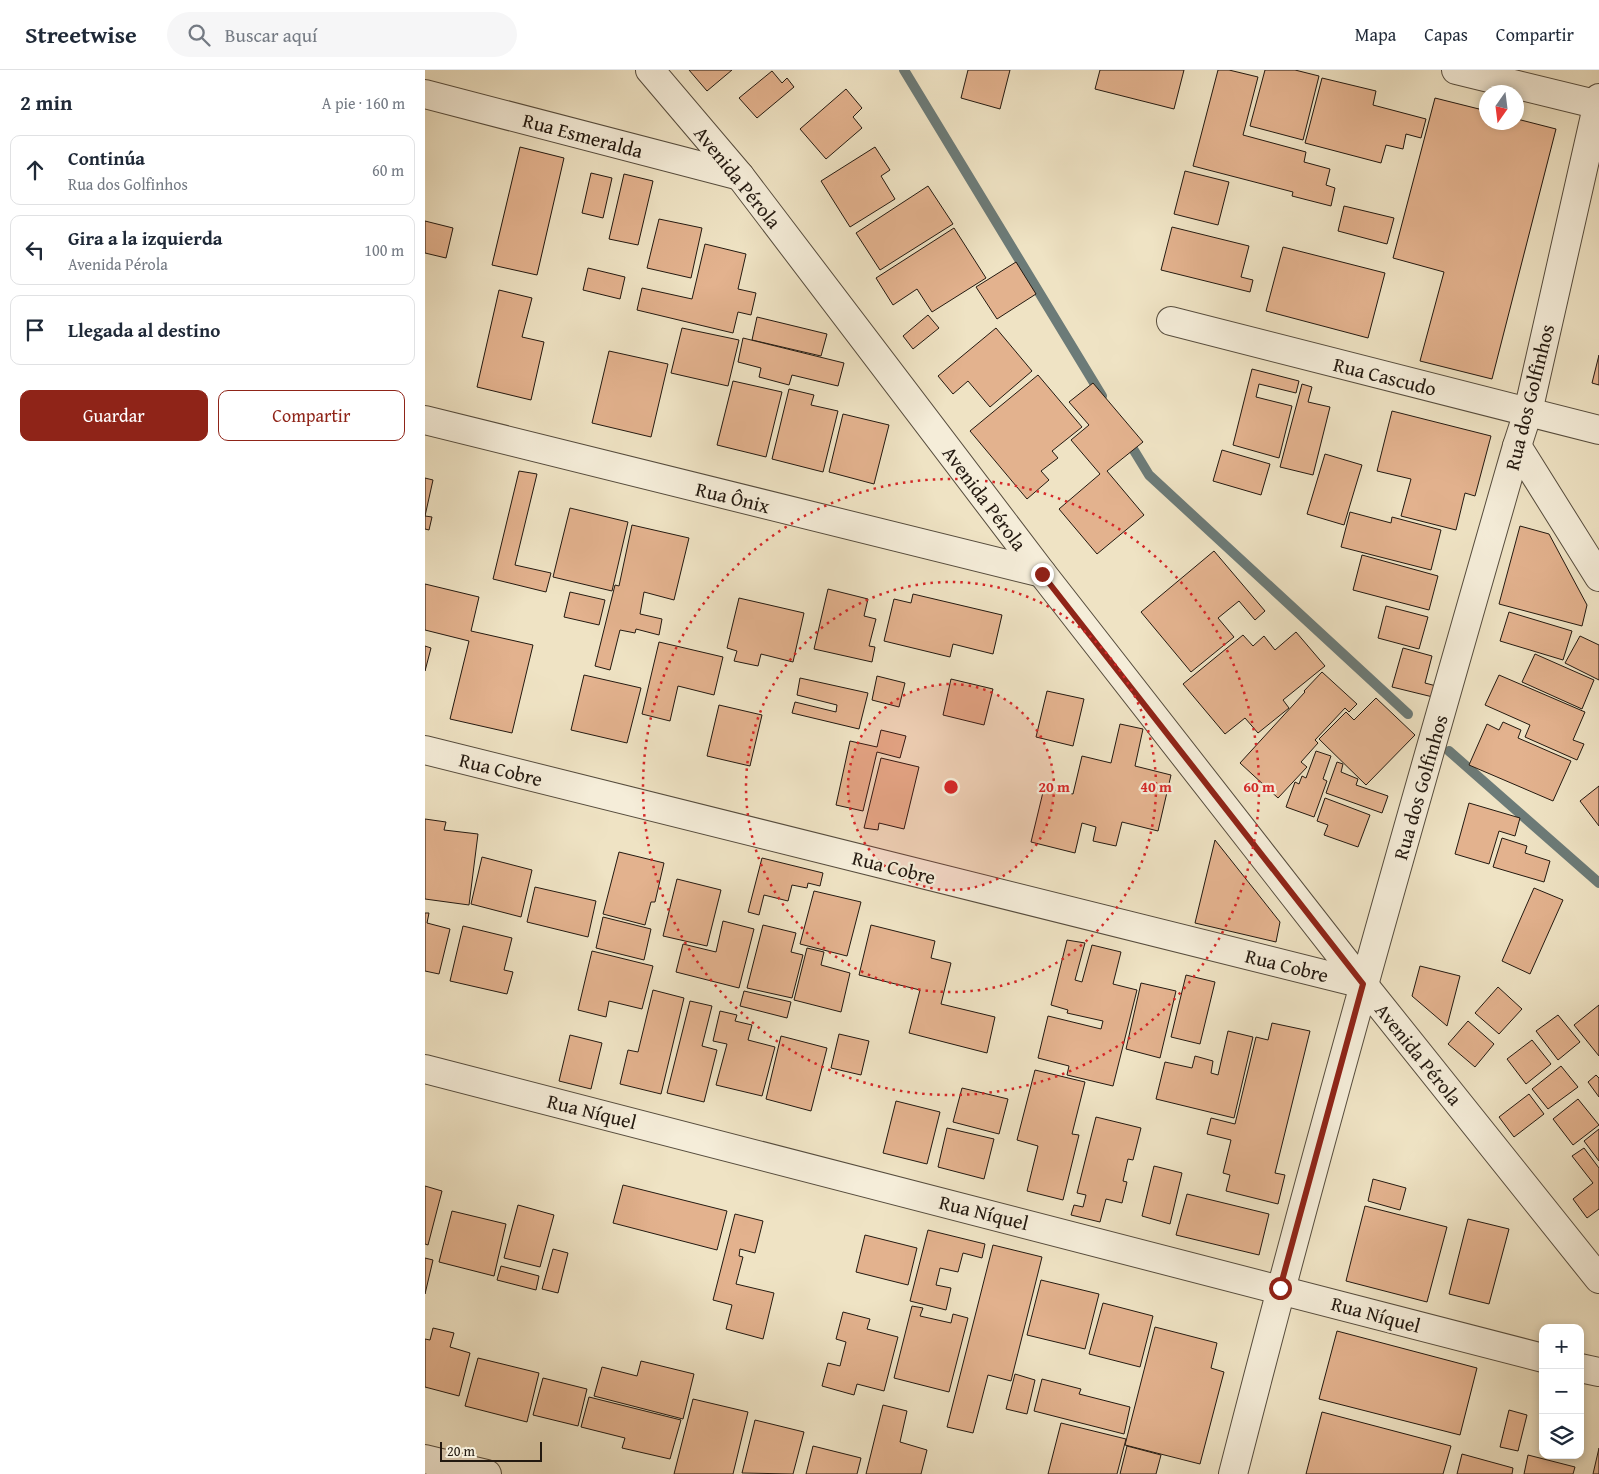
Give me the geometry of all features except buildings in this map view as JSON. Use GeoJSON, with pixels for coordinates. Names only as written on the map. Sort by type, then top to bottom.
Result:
{"type":"FeatureCollection","features":[{"type":"Feature","properties":{"kind":"street","name":"Avenida Pérola"},"geometry":{"type":"LineString","coordinates":[[650,70],[740,176],[1042,574],[1363,984],[1599,1279]]}},
{"type":"Feature","properties":{"kind":"street"},"geometry":{"type":"LineString","coordinates":[[1456,70],[1598,103]]}},
{"type":"Feature","properties":{"kind":"street","name":"Rua Esmeralda"},"geometry":{"type":"LineString","coordinates":[[425,94],[740,176]]}},
{"type":"Feature","properties":{"kind":"street","name":"Rua dos Golfinhos"},"geometry":{"type":"LineString","coordinates":[[1233,1474],[1280,1288],[1363,984],[1528,412],[1598,103]]}},
{"type":"Feature","properties":{"kind":"street","name":"Rua Cascudo"},"geometry":{"type":"LineString","coordinates":[[1171,321],[1599,430]]}},
{"type":"Feature","properties":{"kind":"street","name":"Rua Ônix"},"geometry":{"type":"LineString","coordinates":[[425,420],[1042,574]]}},
{"type":"Feature","properties":{"kind":"street"},"geometry":{"type":"LineString","coordinates":[[1517,446],[1599,577]]}},
{"type":"Feature","properties":{"kind":"street","name":"Rua Cobre"},"geometry":{"type":"LineString","coordinates":[[425,750],[1363,984]]}},
{"type":"Feature","properties":{"kind":"street","name":"Rua Níquel"},"geometry":{"type":"LineString","coordinates":[[425,1068],[1280,1288],[1539,1357]]}},
{"type":"Feature","properties":{"kind":"street"},"geometry":{"type":"LineString","coordinates":[[1584,1369],[1599,1372]]}},
{"type":"Feature","properties":{"kind":"street"},"geometry":{"type":"LineString","coordinates":[[425,1458],[487,1474]]}},
{"type":"Feature","properties":{"kind":"waterway"},"geometry":{"type":"LineString","coordinates":[[904,70],[1102,396]]}},
{"type":"Feature","properties":{"kind":"waterway"},"geometry":{"type":"LineString","coordinates":[[1127,439],[1149,475],[1408,714]]}},
{"type":"Feature","properties":{"kind":"waterway"},"geometry":{"type":"LineString","coordinates":[[1449,751],[1599,883]]}},
{"type":"Feature","properties":{"kind":"route"},"geometry":{"type":"LineString","coordinates":[[1042,574],[1363,984],[1280,1288]]}}]}
